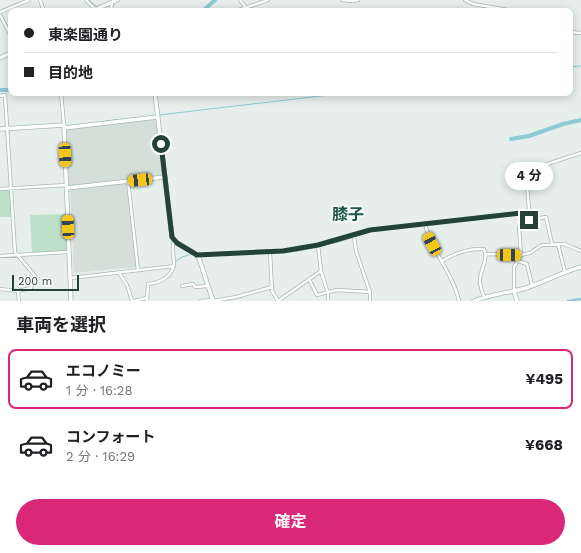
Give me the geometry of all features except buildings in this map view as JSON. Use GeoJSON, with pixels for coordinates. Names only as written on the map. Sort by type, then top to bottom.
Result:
{"type":"FeatureCollection","features":[{"type":"Feature","properties":{"kind":"street"},"geometry":{"type":"LineString","coordinates":[[11,8],[29,0]]}},
{"type":"Feature","properties":{"kind":"street"},"geometry":{"type":"LineString","coordinates":[[86,0],[92,8]]}},
{"type":"Feature","properties":{"kind":"street"},"geometry":{"type":"LineString","coordinates":[[98,8],[117,0]]}},
{"type":"Feature","properties":{"kind":"street"},"geometry":{"type":"LineString","coordinates":[[240,0],[246,8],[268,0]]}},
{"type":"Feature","properties":{"kind":"street"},"geometry":{"type":"LineString","coordinates":[[342,0],[358,0]]}},
{"type":"Feature","properties":{"kind":"street"},"geometry":{"type":"LineString","coordinates":[[465,0],[473,4],[496,8]]}},
{"type":"Feature","properties":{"kind":"street"},"geometry":{"type":"LineString","coordinates":[[0,13],[8,30]]}},
{"type":"Feature","properties":{"kind":"street"},"geometry":{"type":"LineString","coordinates":[[0,96],[5,95],[16,252],[35,276],[32,288],[18,291],[0,289]]}},
{"type":"Feature","properties":{"kind":"street"},"geometry":{"type":"LineString","coordinates":[[61,96],[67,187],[71,301]]}},
{"type":"Feature","properties":{"kind":"street"},"geometry":{"type":"LineString","coordinates":[[119,273],[127,285],[133,301],[147,300],[148,284],[156,283],[162,280],[169,275],[174,266],[172,244],[174,241],[171,231],[155,96]]}},
{"type":"Feature","properties":{"kind":"street"},"geometry":{"type":"LineString","coordinates":[[0,129],[64,126],[157,117]]}},
{"type":"Feature","properties":{"kind":"street"},"geometry":{"type":"LineString","coordinates":[[529,220],[530,212],[526,171],[581,153]]}},
{"type":"Feature","properties":{"kind":"street"},"geometry":{"type":"LineString","coordinates":[[0,189],[67,187],[165,177]]}},
{"type":"Feature","properties":{"kind":"street"},"geometry":{"type":"LineString","coordinates":[[128,181],[138,270]]}},
{"type":"Feature","properties":{"kind":"street"},"geometry":{"type":"LineString","coordinates":[[197,255],[295,250],[354,236],[370,230],[530,212]]}},
{"type":"Feature","properties":{"kind":"street"},"geometry":{"type":"LineString","coordinates":[[517,301],[514,291],[514,267],[521,255],[519,226],[529,220],[546,217],[552,244]]}},
{"type":"Feature","properties":{"kind":"street"},"geometry":{"type":"LineString","coordinates":[[425,224],[427,234],[442,261],[457,293],[459,301]]}},
{"type":"Feature","properties":{"kind":"street"},"geometry":{"type":"LineString","coordinates":[[354,236],[356,251],[370,292],[370,301]]}},
{"type":"Feature","properties":{"kind":"street"},"geometry":{"type":"LineString","coordinates":[[174,241],[197,255],[201,262],[213,301]]}},
{"type":"Feature","properties":{"kind":"street"},"geometry":{"type":"LineString","coordinates":[[486,254],[521,255],[540,246],[552,244],[568,245],[581,251]]}},
{"type":"Feature","properties":{"kind":"street"},"geometry":{"type":"LineString","coordinates":[[558,244],[565,272]]}},
{"type":"Feature","properties":{"kind":"street"},"geometry":{"type":"LineString","coordinates":[[318,245],[321,271],[328,293],[328,301]]}},
{"type":"Feature","properties":{"kind":"street"},"geometry":{"type":"LineString","coordinates":[[442,261],[456,253],[483,248],[486,254],[480,278],[484,297]]}},
{"type":"Feature","properties":{"kind":"street"},"geometry":{"type":"LineString","coordinates":[[0,256],[70,252]]}},
{"type":"Feature","properties":{"kind":"street"},"geometry":{"type":"LineString","coordinates":[[270,252],[272,287],[274,296],[278,301],[321,271]]}},
{"type":"Feature","properties":{"kind":"street"},"geometry":{"type":"LineString","coordinates":[[518,261],[527,264],[532,286]]}},
{"type":"Feature","properties":{"kind":"street"},"geometry":{"type":"LineString","coordinates":[[71,278],[174,266]]}},
{"type":"Feature","properties":{"kind":"street"},"geometry":{"type":"LineString","coordinates":[[474,301],[484,297],[532,286],[581,267]]}},
{"type":"Feature","properties":{"kind":"street"},"geometry":{"type":"LineString","coordinates":[[309,279],[317,295],[337,290],[370,292]]}},
{"type":"Feature","properties":{"kind":"street"},"geometry":{"type":"LineString","coordinates":[[182,286],[193,284],[195,287],[209,285]]}},
{"type":"Feature","properties":{"kind":"street"},"geometry":{"type":"LineString","coordinates":[[200,301],[213,301],[236,297],[272,287]]}},
{"type":"Feature","properties":{"kind":"street"},"geometry":{"type":"LineString","coordinates":[[18,291],[19,301]]}},
{"type":"Feature","properties":{"kind":"street"},"geometry":{"type":"LineString","coordinates":[[236,297],[237,301]]}},
{"type":"Feature","properties":{"kind":"shaded area"},"geometry":{"type":"Polygon","coordinates":[[[156,119],[162,175],[69,186],[66,129],[156,119]]]}},
{"type":"Feature","properties":{"kind":"shaded area"},"geometry":{"type":"Polygon","coordinates":[[[127,183],[137,267],[74,273],[70,190],[127,183]]]}},
{"type":"Feature","properties":{"kind":"green space"},"geometry":{"type":"Polygon","coordinates":[[[10,190],[12,217],[0,217],[0,191],[10,190]]]}},
{"type":"Feature","properties":{"kind":"green space"},"geometry":{"type":"Polygon","coordinates":[[[66,214],[68,251],[32,253],[30,215],[66,214]]]}},
{"type":"Feature","properties":{"kind":"waterway"},"geometry":{"type":"LineString","coordinates":[[89,0],[98,8]]}},
{"type":"Feature","properties":{"kind":"waterway"},"geometry":{"type":"LineString","coordinates":[[206,8],[215,0]]}},
{"type":"Feature","properties":{"kind":"waterway"},"geometry":{"type":"LineString","coordinates":[[573,67],[581,66]]}},
{"type":"Feature","properties":{"kind":"waterway"},"geometry":{"type":"LineString","coordinates":[[0,90],[8,90]]}},
{"type":"Feature","properties":{"kind":"waterway"},"geometry":{"type":"LineString","coordinates":[[159,115],[320,96]]}},
{"type":"Feature","properties":{"kind":"waterway"},"geometry":{"type":"LineString","coordinates":[[105,121],[124,119]]}},
{"type":"Feature","properties":{"kind":"waterway"},"geometry":{"type":"LineString","coordinates":[[511,139],[529,136],[563,124],[581,120]]}},
{"type":"Feature","properties":{"kind":"waterway"},"geometry":{"type":"LineString","coordinates":[[175,262],[182,257],[192,254]]}},
{"type":"Feature","properties":{"kind":"waterway"},"geometry":{"type":"LineString","coordinates":[[568,301],[581,299]]}},
{"type":"Feature","properties":{"kind":"district","name":"膝子"},"geometry":{"type":"Point","coordinates":[348,214]}},
{"type":"Feature","properties":{"kind":"route"},"geometry":{"type":"LineString","coordinates":[[161,144],[172,237],[174,241],[197,255],[295,250],[336,241],[370,230],[530,212],[529,220]]}}]}
